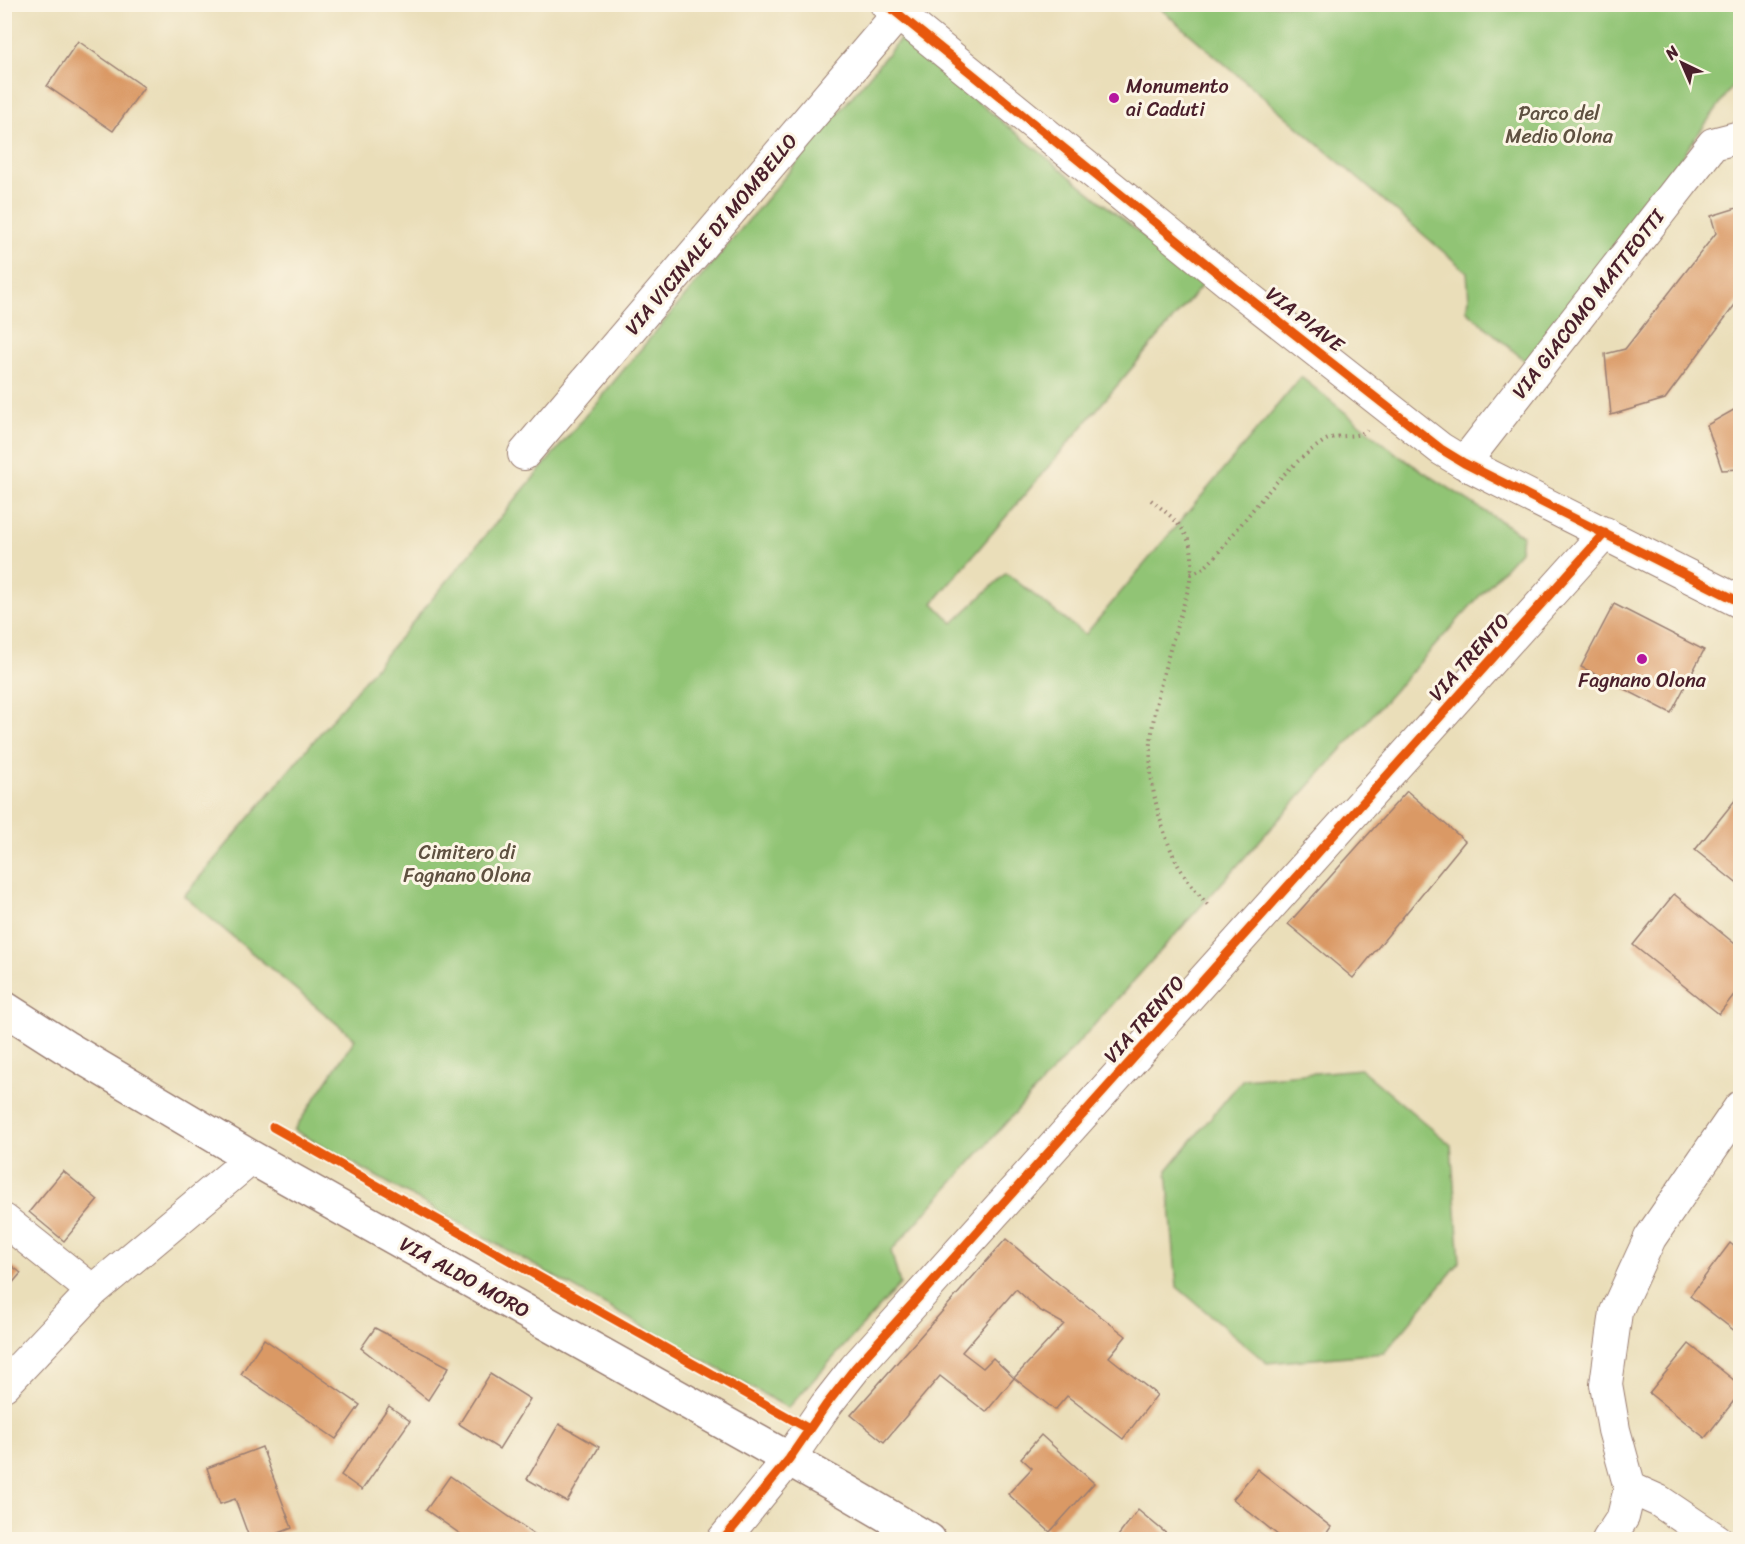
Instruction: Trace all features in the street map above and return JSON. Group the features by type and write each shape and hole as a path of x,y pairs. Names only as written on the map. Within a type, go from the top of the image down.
{"main road":[{"name":"VIA ALDO MORO","path":"4,1008 65,1047 252,1158 928,1539"}],"street":[{"name":"VIA VICINALE DI MOMBELLO","path":"524,454 892,9"},
{"name":"VIA PIAVE","path":"892,9 1236,288 1428,439 1464,463 1738,602"},
{"name":"VIA GIACOMO MATTEOTTI","path":"1464,463 1727,141"},
{"name":"VIA TRENTO","path":"723,1539 789,1459 855,1368 1605,533"},
{"path":"1608,1539 1623,1517 1630,1488 1614,1430 1605,1384 1616,1312 1650,1238 1740,1107"},
{"path":"4,1385 93,1291 252,1158"},
{"path":"4,1220 93,1291"},
{"path":"1630,1488 1659,1501 1717,1539"}],"path":[{"path":"1190,574 1204,568 1212,560 1295,463 1331,437 1361,434 1371,426"},
{"path":"1151,500 1179,523 1190,547 1190,574 1160,690 1152,740 1151,773 1159,812 1178,864 1208,905"}],"green space":[{"name":"Parco del Medio Olona","path":"1156,5 1740,5 1740,76 1531,366 1466,310 1469,300 1467,272"},
{"name":"Cimitero di Fagnano Olona","path":"900,39 1203,284 933,603 953,623 1006,573 1085,635 1301,377 1402,458 1522,535 1520,551 891,1251 900,1284 788,1408 294,1130 355,1039 184,896"},
{"path":"1361,1069 1451,1145 1460,1262 1384,1353 1267,1363 1177,1287 1167,1170 1243,1079"}],"building":[{"path":"78,41 144,87 113,131 47,86"},
{"path":"1740,207 1740,298 1665,399 1611,415 1605,354 1625,349 1716,233 1711,216"},
{"path":"1739,407 1740,469 1722,470 1707,425"},
{"name":"Fagnano Olona","path":"1614,604 1704,650 1671,713 1581,667"},
{"path":"1407,791 1465,841 1353,978 1288,924"},
{"path":"1736,799 1740,802 1740,886 1695,850"},
{"path":"1674,894 1740,948 1740,987 1719,1014 1633,945"},
{"path":"63,1171 98,1200 64,1241 29,1212"},
{"path":"1006,1239 1126,1336 1109,1357 1157,1395 1123,1439 1067,1396 1055,1410 1014,1378 986,1412 940,1376 884,1442 851,1415","holes":["1016,1289 1039,1310 1064,1324 1014,1378 993,1358 983,1368 962,1352"]},
{"path":"1730,1243 1740,1251 1740,1335 1690,1296"},
{"path":"4,1260 21,1273 4,1293"},
{"path":"375,1328 449,1367 428,1400 361,1348"},
{"path":"264,1339 360,1405 336,1439 241,1374"},
{"path":"1689,1344 1740,1385 1740,1393 1705,1438 1649,1393"},
{"path":"490,1374 530,1399 499,1449 459,1424"},
{"path":"389,1406 410,1421 362,1490 341,1475"},
{"path":"559,1424 599,1447 567,1502 527,1479"},
{"path":"1041,1435 1094,1483 1050,1532 1008,1494 1032,1468 1021,1458"},
{"path":"262,1447 292,1528 261,1540 250,1540 235,1499 220,1504 207,1468"},
{"path":"1257,1469 1331,1527 1322,1540 1284,1540 1233,1499"},
{"path":"450,1476 543,1540 469,1540 426,1510"},
{"path":"1138,1510 1174,1540 1115,1540"}],"cycle path":[{"path":"886,4 1236,288 1441,449 1464,463 1740,602"},
{"path":"723,1540 789,1459 855,1368 1605,533"},
{"path":"273,1127 809,1429"}],"place":[{"name":"Monumento ai Caduti","path":"1114,98"},
{"name":"Fagnano Olona","path":"1642,659"}]}
